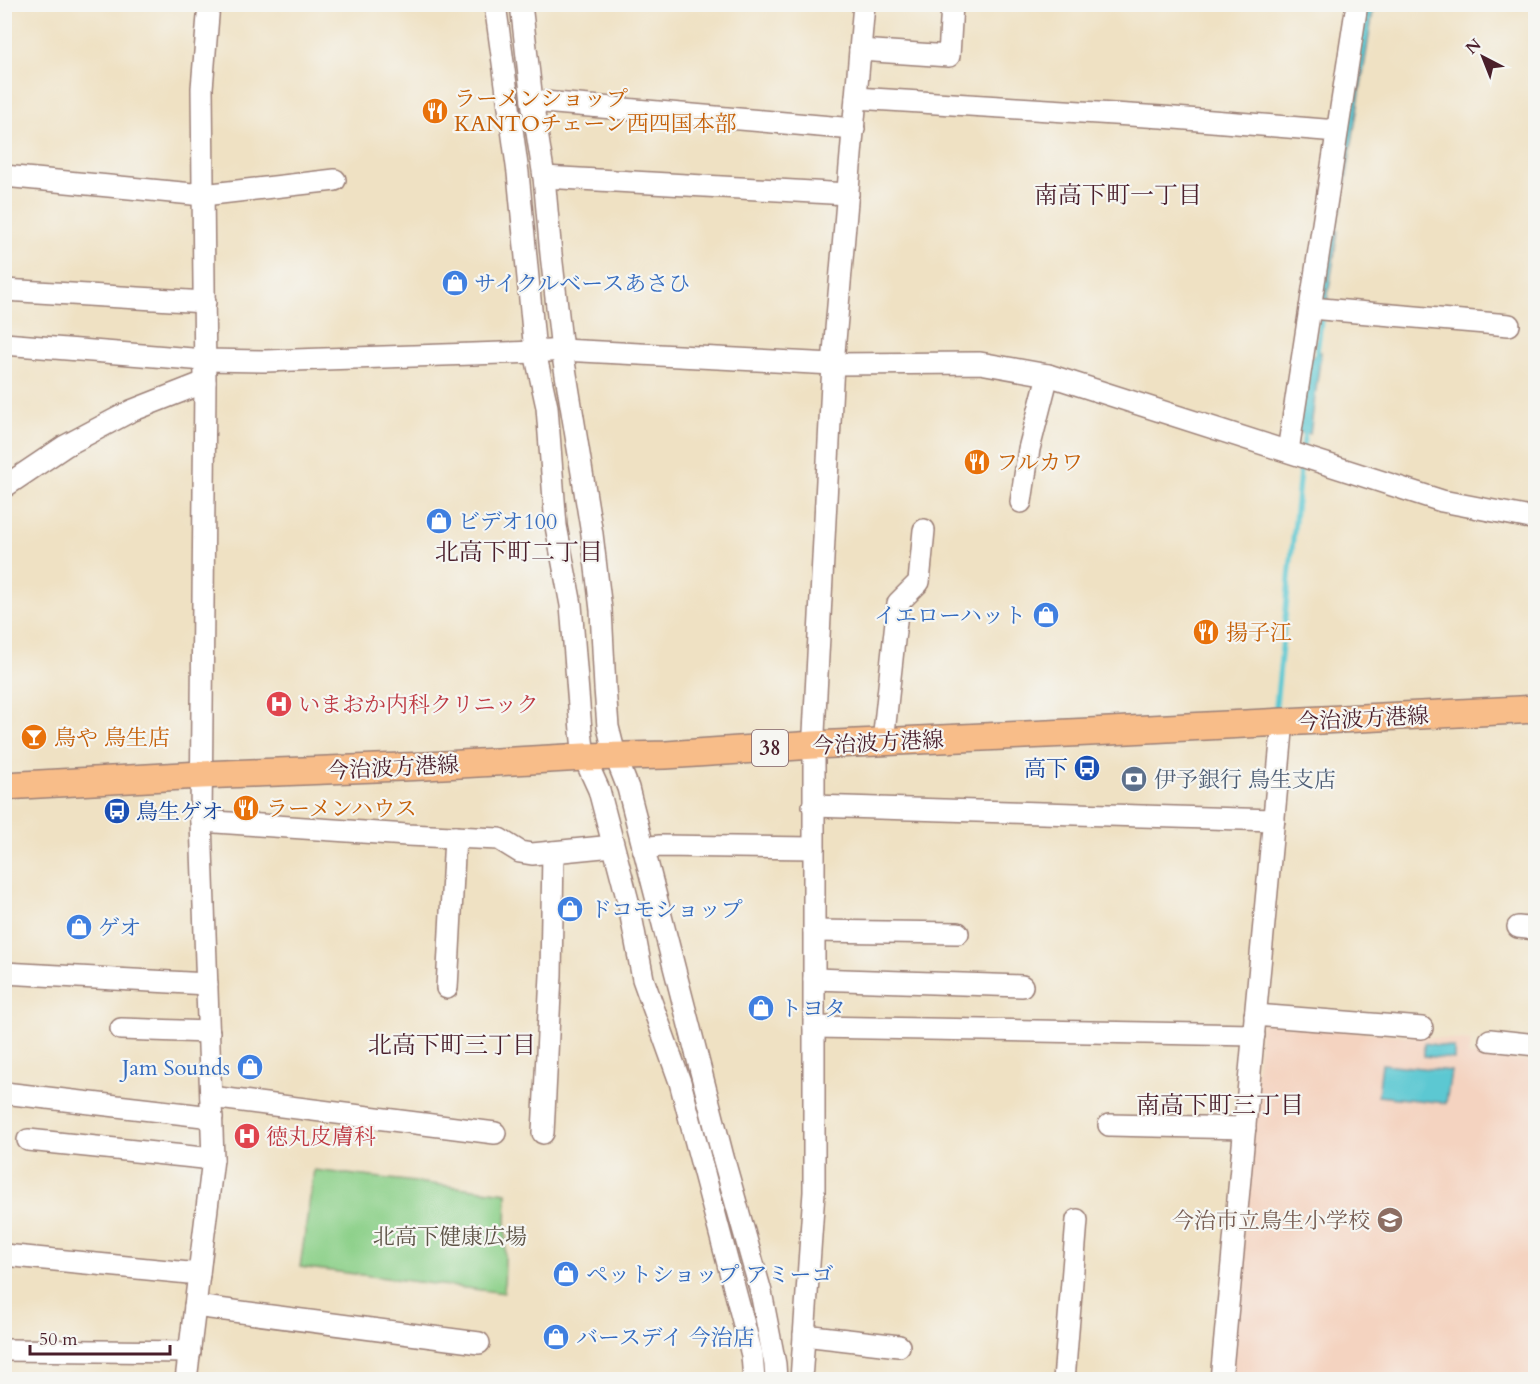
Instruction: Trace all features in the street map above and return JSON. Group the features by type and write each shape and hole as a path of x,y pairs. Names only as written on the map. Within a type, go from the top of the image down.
{"main road":[{"name":"今治波方港線","path":"4,786 615,755 666,755 814,745 1536,709"}],"street":[{"path":"186,1380 213,1160 201,821 205,382 202,88 209,4"},
{"path":"495,4 518,174 536,352 547,407 556,526 571,605 584,757 599,790 628,905 643,979 680,1082 752,1355 754,1380"},
{"path":"521,4 532,101 544,177 550,254 562,350 592,534 601,610 608,727 615,755 628,788 723,1157 761,1292 776,1380"},
{"path":"801,1380 814,1192 814,745 833,364 864,4"},
{"path":"860,50 949,56 952,4"},
{"path":"1288,451 1357,4"},
{"path":"856,98 1162,117 1337,131"},
{"path":"532,101 854,129"},
{"path":"4,176 203,195 335,180"},
{"path":"544,177 848,194"},
{"path":"4,290 205,302"},
{"path":"1310,308 1509,325"},
{"path":"4,344 205,360 265,361 562,350 833,364 980,363 1048,375 1442,501 1536,519"},
{"path":"1021,502 1029,449 1048,375"},
{"path":"4,486 65,446 131,411 205,382"},
{"path":"883,742 898,603 919,582 924,530"},
{"path":"1221,1380 1283,721"},
{"path":"813,807 1274,820"},
{"path":"201,821 499,838 520,852 532,854 613,846"},
{"path":"447,988 455,837"},
{"path":"644,848 660,846 814,848"},
{"path":"543,1133 551,975 553,852"},
{"path":"814,931 958,933"},
{"path":"4,973 207,984"},
{"path":"814,979 1023,986"},
{"path":"814,1027 1254,1025 1422,1028"},
{"path":"121,1029 209,1032"},
{"path":"1490,1040 1536,1045"},
{"path":"4,1093 212,1107 495,1133"},
{"path":"1109,1125 1245,1128"},
{"path":"28,1140 213,1160"},
{"path":"1064,1380 1077,1220"},
{"path":"4,1255 199,1274"},
{"path":"195,1306 479,1343"},
{"path":"804,1335 899,1346"},
{"path":"4,1350 190,1352"}],"shaded area":[{"name":"今治市立鳥生小学校","path":"1261,1023 1471,1041 1468,1055 1535,1062 1535,1379 1230,1379"}],"green space":[{"name":"北高下健康広場","path":"314,1170 507,1193 504,1293 300,1267"}],"water":[{"path":"1361,5 1374,5 1341,211 1328,209"},
{"path":"1338,231 1327,302 1316,291 1324,236"},
{"path":"1321,352 1310,434 1297,432 1307,359"},
{"path":"1424,1043 1454,1048 1454,1059 1424,1056"},
{"path":"1382,1064 1451,1071 1446,1103 1378,1096"}],"waterway":[{"path":"1333,239 1338,203"},
{"path":"1316,360 1322,313"},
{"path":"1302,452 1306,426"},
{"path":"1275,715 1301,462"}],"place":[{"name":"ラーメンショップ KANTOチェーン西四国本部","path":"435,111"},
{"name":"サイクルベースあさひ","path":"455,283"},
{"name":"フルカワ","path":"977,462"},
{"name":"ビデオ100","path":"439,521"},
{"name":"イエローハット","path":"1046,615"},
{"name":"揚子江","path":"1206,632"},
{"name":"いまおか内科クリニック","path":"279,704"},
{"name":"鳥や 鳥生店","path":"34,737"},
{"name":"高下","path":"1087,768"},
{"name":"伊予銀行 鳥生支店","path":"1134,779"},
{"name":"ラーメンハウス","path":"246,808"},
{"name":"鳥生ゲオ","path":"117,811"},
{"name":"ドコモショップ","path":"570,909"},
{"name":"ゲオ","path":"79,927"},
{"name":"トヨタ","path":"761,1008"},
{"name":"Jam Sounds","path":"250,1067"},
{"name":"徳丸皮膚科","path":"247,1136"},
{"name":"今治市立鳥生小学校","path":"1390,1220"},
{"name":"ペットショップ アミーゴ","path":"566,1274"},
{"name":"バースデイ 今治店","path":"556,1337"}],"district":[{"name":"南高下町一丁目","path":"1118,195"},
{"name":"北高下町二丁目","path":"519,552"},
{"name":"北高下町三丁目","path":"452,1045"},
{"name":"南高下町三丁目","path":"1220,1105"}]}
